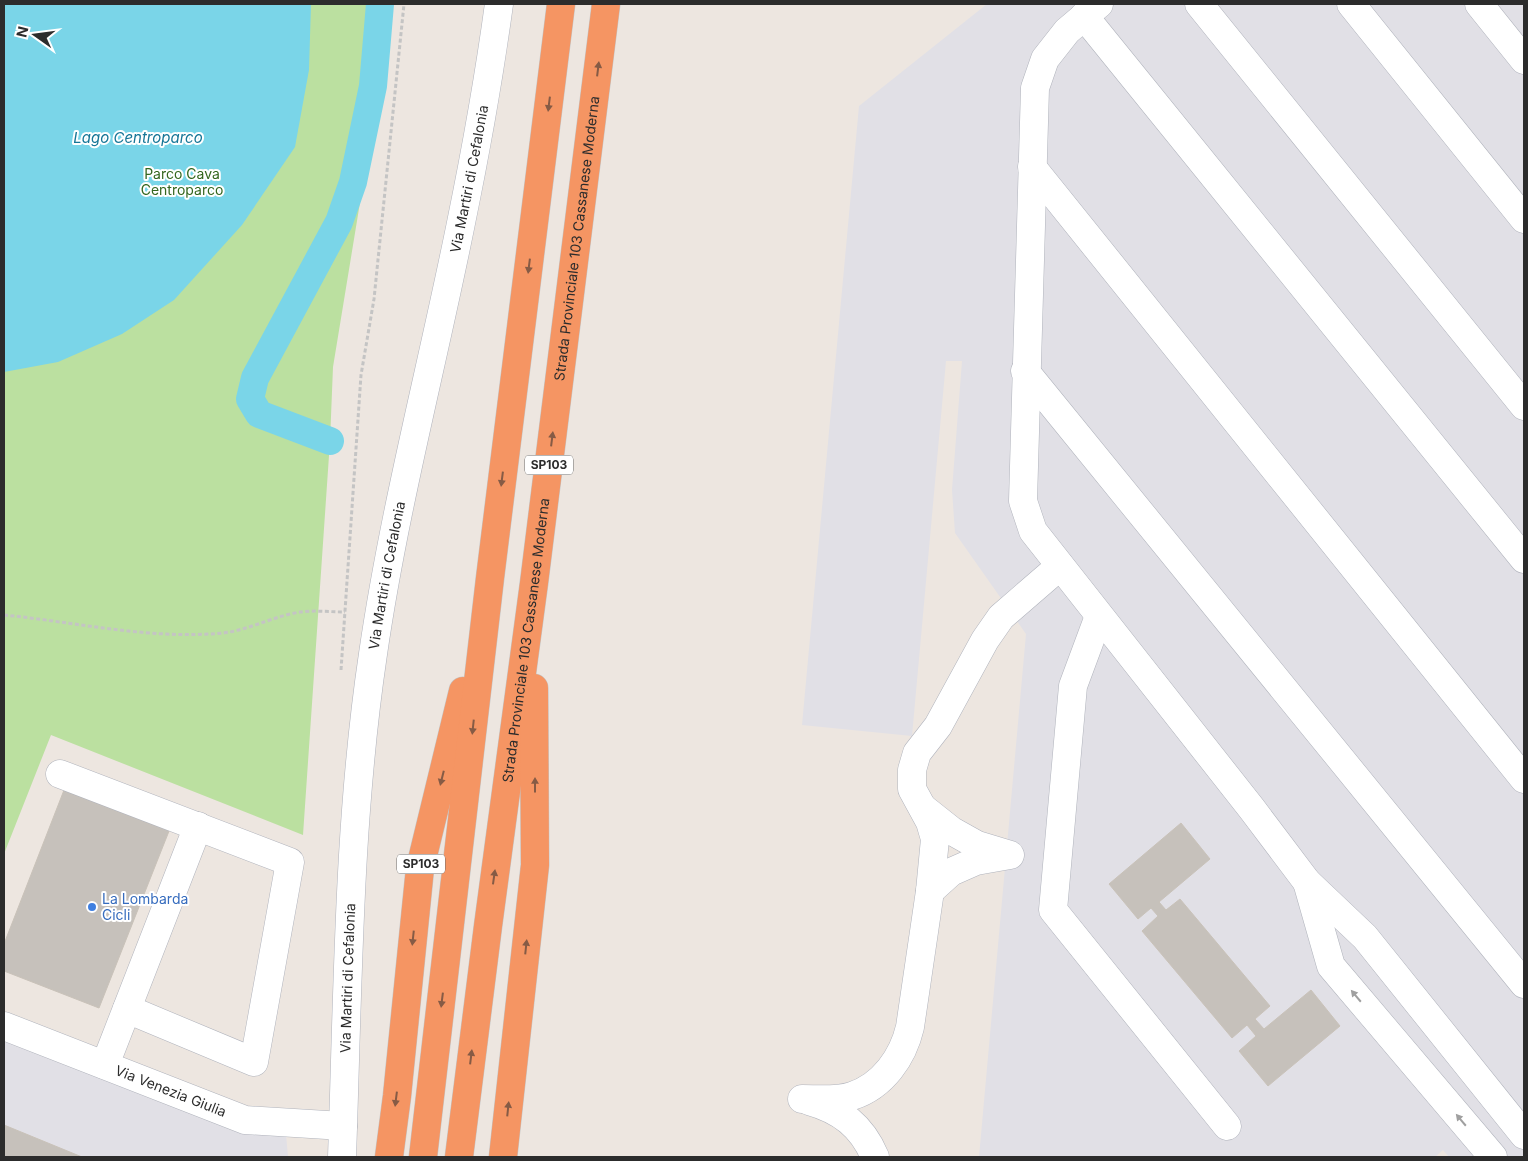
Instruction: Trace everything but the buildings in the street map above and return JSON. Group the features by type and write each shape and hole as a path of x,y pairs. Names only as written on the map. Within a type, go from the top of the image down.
{"highway":[{"name":"SP103","path":"423,1157 490,578 561,4"},
{"name":"Strada Provinciale 103 Cassanese Moderna","path":"459,1157 534,583 606,4"},
{"name":"SP103","path":"389,1157 420,868 490,578"},
{"name":"SP103","path":"503,1157 535,864 534,583"}],"street":[{"name":"Via Martiri di Cefalonia","path":"342,1157 351,886 359,768 366,702 383,588 397,514 461,224 488,85 499,4"},
{"path":"1200,4 1524,406"},
{"path":"1351,4 1524,219"},
{"path":"1479,4 1524,60"},
{"path":"1524,559 1092,10 1066,31 1044,60 1035,88 1022,501 1033,531 1252,809 1307,882 1365,937 1524,1134"},
{"path":"1032,167 1524,779"},
{"path":"1025,372 1524,984"},
{"path":"875,1157 860,1131 843,1116 822,1105 795,1098 851,1096 878,1081 899,1057 908,1037 910,1027 930,891 935,839 930,822 912,789 912,770 917,753 938,726 985,640 1000,617 1060,566"},
{"path":"1100,616 1073,686 1053,910 1227,1126"},
{"path":"60,774 290,862 254,1062 127,1009"},
{"path":"922,807 952,831 977,845 1010,855 976,861 951,872 930,891"},
{"path":"105,1065 198,826"},
{"path":"1307,882 1331,966 1493,1157"},
{"name":"Via Venezia Giulia","path":"4,1026 245,1120 343,1126"}],"path":[{"path":"4,615 168,633 224,632 300,612 345,612 361,375 374,299 404,4"}],"shaded area":[{"path":"987,4 1524,4 1524,1157 1449,1157 1443,1150 1435,1157 979,1157 1026,634 955,533 952,490 962,361 946,361 912,736 802,725 859,106"},
{"path":"4,1026 285,1123 288,1157 4,1157"}],"green space":[{"name":"Parco Cava Centroparco","path":"4,4 386,4 378,93 333,367 330,441 303,835 51,735 4,854"}],"water":[{"name":"Lago Centroparco","path":"4,4 311,4 309,70 295,147 242,225 174,300 122,334 58,362 4,372"}],"waterway":[{"path":"330,441 259,414 250,399 255,378 339,222 353,182 373,86 380,4"}],"place":[{"name":"La Lombarda Cicli","path":"92,907"}]}
